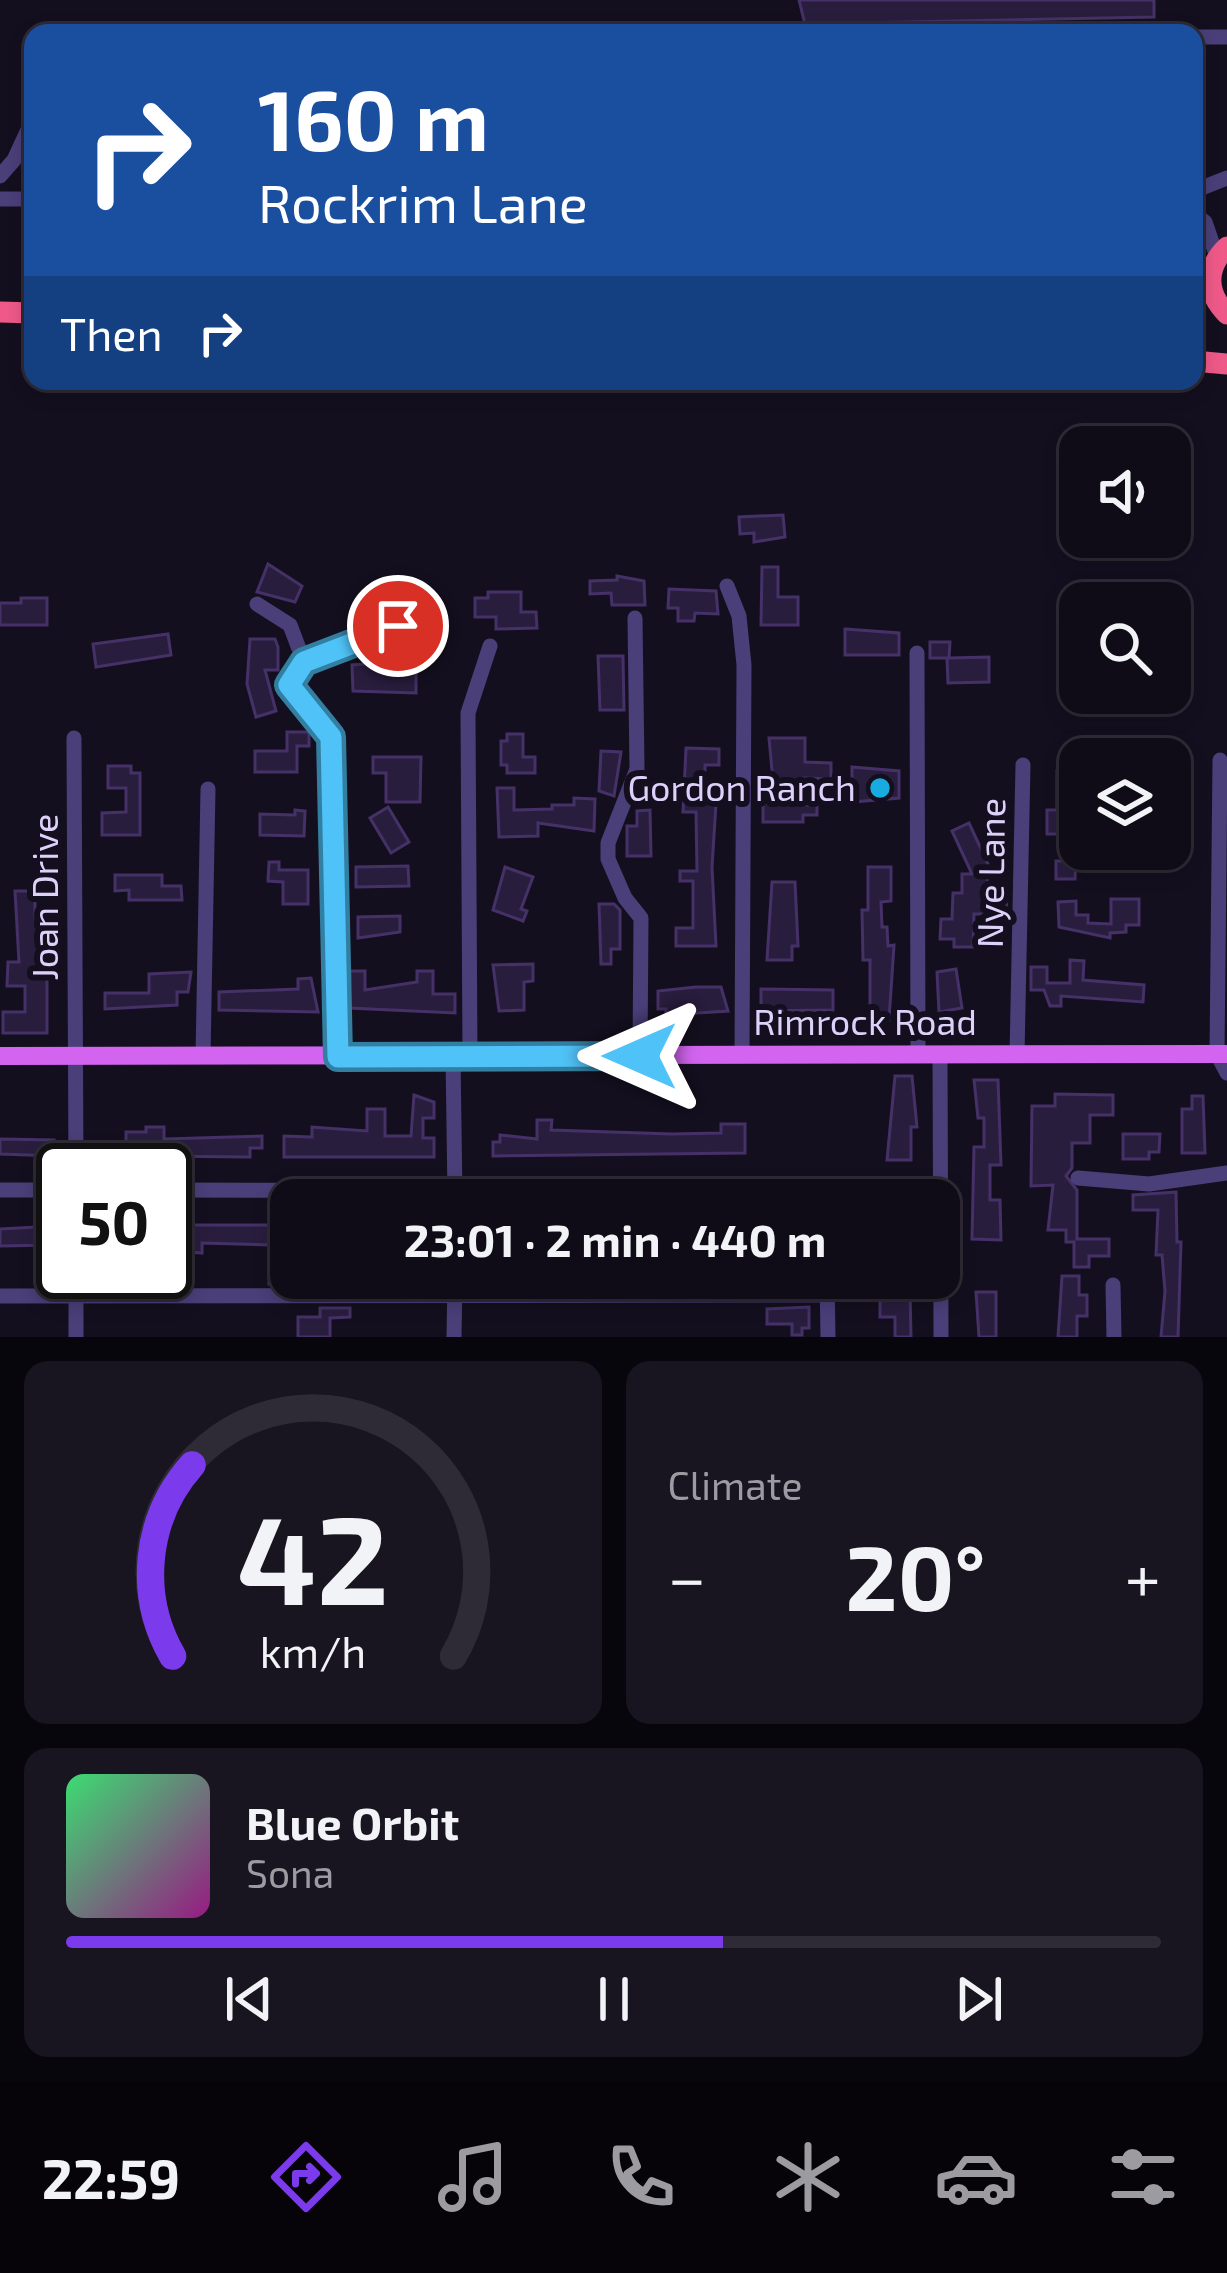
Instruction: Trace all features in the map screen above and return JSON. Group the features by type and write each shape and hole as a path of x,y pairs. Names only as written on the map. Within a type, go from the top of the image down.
{"highway":[{"path":"1220,255 1210,277 1224,312"}],"main road":[{"name":"Rimrock Road","path":"0,1057 1222,1054"}],"street":[{"path":"0,176 24,138"},
{"path":"1203,221 1220,255"},
{"path":"728,586 739,616 744,665 742,1055"},
{"path":"257,604 290,625 304,662"},
{"path":"634,618 637,769 608,843 608,859 641,918 640,1056"},
{"path":"338,1057 331,737 292,695 289,685 304,662 398,626"},
{"path":"456,1179 468,712 490,646"},
{"path":"917,653 918,1055"},
{"name":"Joan Drive","path":"74,738 76,1143"},
{"path":"1220,760 1222,1054 1227,1072"},
{"name":"Nye Lane","path":"1017,1055 1022,765"},
{"path":"203,1056 208,789"},
{"path":"940,1055 941,1337"},
{"path":"1078,1178 1149,1184 1227,1173"},
{"path":"0,1190 36,1190"},
{"path":"192,1190 270,1192"},
{"path":"1113,1285 1114,1337"},
{"path":"192,1293 270,1291"},
{"path":"0,1296 36,1296"},
{"path":"76,1299 76,1337"},
{"path":"454,1337 455,1299"},
{"path":"828,1299 828,1337"}],"building":[{"path":"799,0 1154,0 1154,17 805,24"},
{"path":"783,515 785,537 754,542 754,533 740,534 739,517"},
{"path":"268,564 302,586 295,602 257,592"},
{"path":"762,567 778,567 778,597 798,597 798,625 761,625"},
{"path":"617,576 644,581 645,605 612,605 611,593 590,594 590,581 617,580"},
{"path":"669,589 716,591 718,614 695,613 694,621 678,621 678,608 668,608"},
{"path":"488,592 521,592 521,612 536,612 537,628 496,629 496,617 475,617 475,598 488,598"},
{"path":"21,598 47,598 47,625 0,625 0,603 21,603"},
{"path":"845,629 899,633 899,655 845,655"},
{"path":"168,634 171,655 96,667 93,644"},
{"path":"250,639 275,639 278,647 278,670 265,670 276,711 256,717 247,684"},
{"path":"930,642 950,642 949,658 989,657 989,682 948,683 947,658 930,658"},
{"path":"598,656 623,656 624,710 600,710"},
{"path":"416,661 416,693 353,691 352,665"},
{"path":"287,732 309,732 309,746 297,746 297,772 255,772 255,751 287,751"},
{"path":"507,734 523,734 523,757 535,757 535,773 507,773 507,765 501,765 501,741 507,741"},
{"path":"769,738 805,738 805,762 831,763 831,779 804,778 804,805 817,805 817,815 803,815 803,822 763,822 763,803 775,803"},
{"path":"686,748 719,749 719,765 705,765 705,788 717,788 712,867 716,946 676,946 676,928 693,928 693,881 680,881 680,871 697,871 696,812 683,812"},
{"path":"601,751 621,752 614,796 599,791"},
{"path":"373,757 421,757 420,802 386,802 386,773 373,773"},
{"path":"108,766 131,766 131,773 140,773 140,835 102,835 102,813 126,812 126,788 108,788"},
{"name":"Gordon Ranch","path":"852,767 899,771 899,798 852,802"},
{"path":"1059,771 1059,834 1047,834 1047,810 1057,810"},
{"path":"497,788 514,788 514,810 552,809 552,805 574,805 574,798 595,799 594,831 538,823 538,836 499,837"},
{"path":"388,807 409,842 391,853 370,818"},
{"path":"295,810 305,811 304,836 260,835 260,814 295,815"},
{"path":"650,810 651,856 627,856 627,826 637,826 637,811"},
{"path":"969,823 988,864 987,897 1006,897 1007,914 974,914 973,947 954,947 954,939 940,939 941,919 952,919 953,893 962,893 962,874 972,874 952,831"},
{"path":"1056,861 1059,870 1075,870 1075,879 1056,879"},
{"path":"269,862 279,862 279,870 308,870 308,904 283,904 283,882 268,881"},
{"path":"408,866 409,886 356,887 356,867"},
{"path":"505,867 533,877 521,909 527,911 523,921 493,910"},
{"path":"868,867 891,867 891,901 881,902 882,927 887,927 888,946 894,945 889,1020 870,1020 870,960 863,960 862,910 868,910"},
{"path":"115,875 162,875 162,886 181,886 182,900 129,900 129,890 115,891"},
{"path":"772,882 795,882 798,946 792,946 792,960 767,960"},
{"path":"15,891 35,891 35,916 45,916 40,963 47,963 47,1033 3,1033 3,1012 25,1012 25,986 7,986 8,962 19,962"},
{"path":"1111,899 1139,899 1139,925 1126,925 1126,932 1110,933 1110,938 1059,927 1058,902 1076,901 1076,915 1088,915 1088,923 1111,924"},
{"path":"599,904 614,904 620,910 620,949 611,949 611,964 601,964"},
{"path":"400,916 400,932 358,938 358,917"},
{"path":"1070,960 1084,961 1083,980 1144,985 1143,1002 1061,996 1061,1006 1050,1006 1044,990 1031,990 1031,967 1047,967 1047,983 1070,983"},
{"path":"533,964 533,981 524,982 524,1010 499,1011 493,965"},
{"path":"956,969 962,1008 939,1012 937,972"},
{"path":"350,971 365,971 365,990 417,982 417,971 433,971 433,994 455,994 455,1013 349,1008"},
{"path":"191,972 188,992 177,992 177,1005 105,1009 105,993 149,993 149,974"},
{"path":"311,978 318,1012 219,1010 219,992 298,989 298,979"},
{"path":"721,987 728,1011 666,1015 666,1009 658,1009 658,991"},
{"path":"761,989 833,990 833,1010 761,1011"},
{"path":"895,1076 912,1076 917,1127 911,1127 911,1160 887,1160"},
{"path":"974,1080 998,1080 1001,1165 990,1165 990,1200 1000,1200 1001,1240 972,1239 974,1147 984,1147 984,1118 978,1118"},
{"path":"1055,1094 1113,1095 1113,1115 1090,1115 1090,1143 1072,1143 1072,1168 1066,1176 1077,1190 1077,1239 1109,1239 1109,1256 1089,1256 1089,1267 1074,1267 1074,1242 1066,1242 1066,1230 1048,1230 1053,1185 1031,1186 1032,1106 1055,1106"},
{"path":"414,1095 434,1102 434,1118 423,1118 423,1138 434,1138 434,1157 284,1157 284,1136 312,1137 312,1127 367,1131 367,1109 385,1109 385,1136 411,1136"},
{"path":"1192,1096 1203,1096 1205,1153 1182,1153 1182,1109 1192,1109"},
{"path":"537,1120 552,1120 551,1130 672,1134 721,1133 721,1124 745,1124 745,1153 493,1156 493,1142 500,1142 500,1135 537,1139"},
{"path":"146,1127 164,1127 164,1139 262,1136 262,1148 250,1148 250,1157 192,1156 192,1143 126,1143 126,1132 146,1132"},
{"path":"1123,1134 1160,1134 1159,1152 1149,1152 1149,1159 1123,1159"},
{"path":"0,1139 54,1140 36,1143 36,1155 0,1154"},
{"path":"1176,1192 1177,1242 1181,1242 1178,1337 1161,1337 1165,1291 1162,1255 1156,1255 1158,1210 1133,1210 1133,1195"},
{"path":"192,1225 270,1225 270,1245 202,1243 202,1253 192,1252"},
{"path":"36,1227 36,1245 0,1246 0,1229"},
{"path":"1062,1276 1079,1276 1079,1295 1087,1295 1087,1316 1077,1316 1077,1337 1058,1337"},
{"path":"976,1292 996,1292 996,1337 979,1337"},
{"path":"880,1299 910,1299 911,1337 895,1337 895,1317 880,1317"},
{"path":"809,1307 809,1328 802,1328 802,1335 792,1335 792,1324 767,1324 767,1309"},
{"path":"320,1308 350,1308 350,1317 330,1318 330,1337 298,1337 298,1317 320,1317"}],"place":[{"name":"Gordon Ranch","path":"880,788"}],"route":[{"path":"398,626 304,662 289,685 292,695 331,737 338,1057 640,1056"}]}
